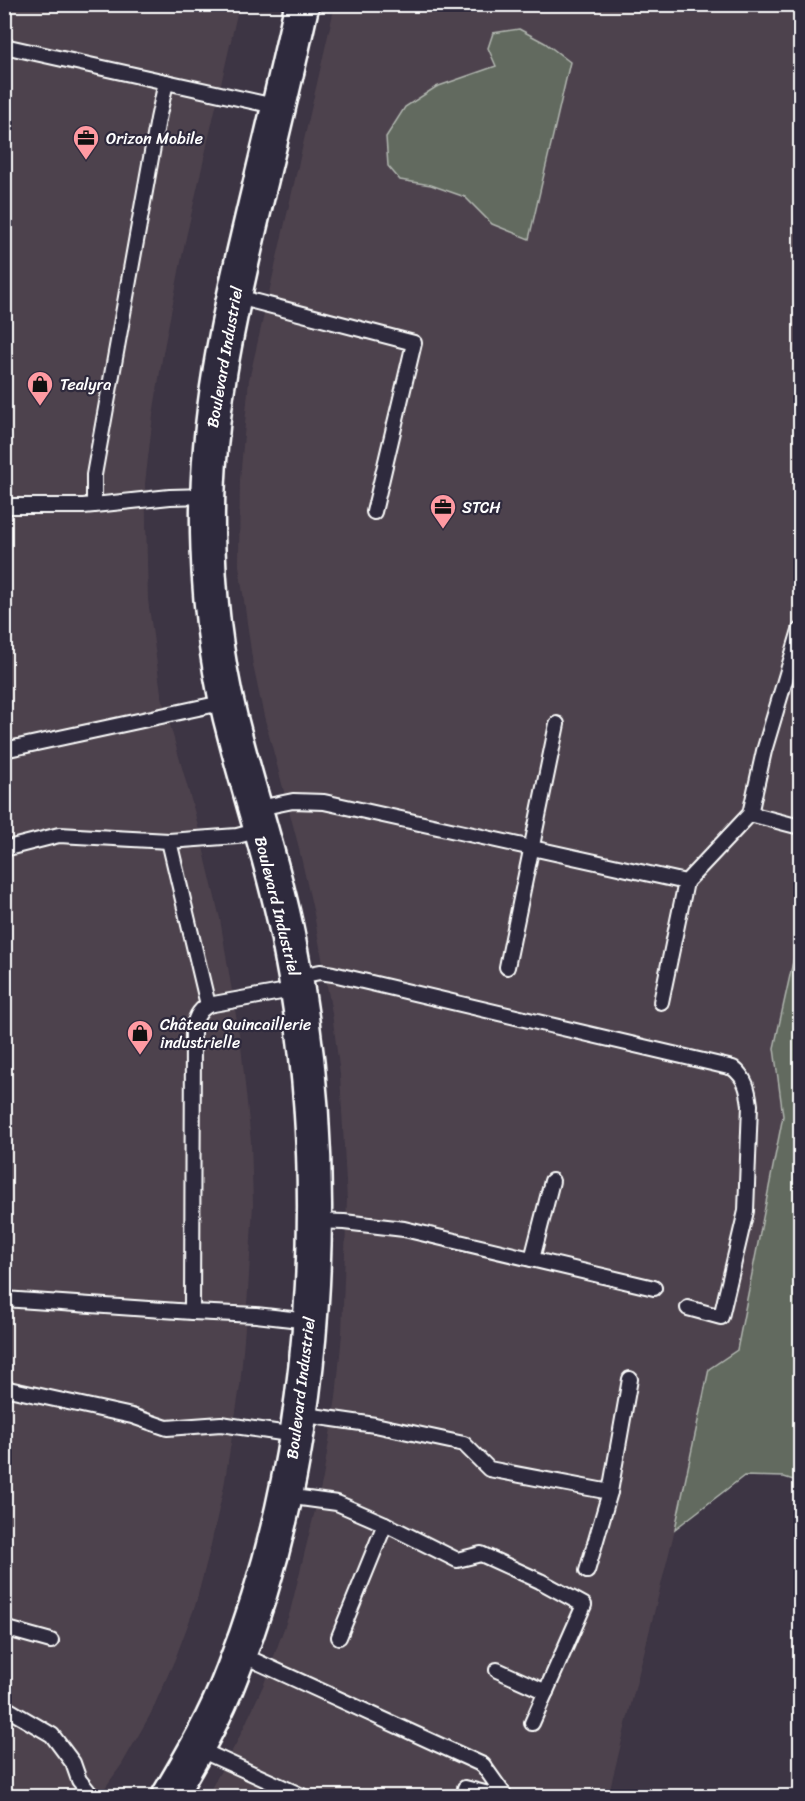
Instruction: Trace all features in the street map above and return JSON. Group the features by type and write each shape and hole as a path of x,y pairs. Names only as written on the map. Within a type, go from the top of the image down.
{"street":[{"name":"Boulevard Industriel","path":"169,1797 226,1687 259,1598 284,1496 297,1425 309,1321 314,1221 312,1117 307,1056 296,983 280,904 226,702 210,588 208,533 208,496 216,393 234,296 302,4"}],"lane":[{"path":"4,46 279,107"},
{"path":"94,505 94,475 166,82"},
{"path":"234,296 414,343 374,512"},
{"path":"4,506 83,506 170,497 208,496"},
{"path":"661,1002 686,882 750,814 764,751 801,630"},
{"path":"4,750 226,702"},
{"path":"507,967 557,724"},
{"path":"4,849 59,835 169,841 237,836 257,819 292,801 324,802 686,882"},
{"path":"750,814 801,827"},
{"path":"169,841 208,1005"},
{"path":"192,1312 193,1030 195,1018 201,1009 208,1005 296,983 320,972 733,1068 741,1074 748,1088 750,1105 746,1211 721,1317 688,1308"},
{"path":"532,1260 552,1181"},
{"path":"314,1221 404,1229 654,1288"},
{"path":"4,1299 256,1315 309,1321"},
{"path":"587,1571 610,1492 630,1379"},
{"path":"4,1388 132,1416 167,1428 221,1424 375,1425 464,1444 489,1469 610,1492"},
{"path":"284,1496 337,1503 457,1560 481,1554 540,1581 584,1605 532,1723"},
{"path":"339,1637 385,1524"},
{"path":"4,1628 51,1641"},
{"path":"240,1654 483,1765 505,1797"},
{"path":"497,1670 546,1692"},
{"path":"4,1707 52,1735 73,1763 79,1780 92,1797"},
{"path":"196,1748 302,1797"},
{"path":"465,1788 497,1797"}],"shaded area":[{"path":"5,5 239,5 184,246 163,353 145,483 148,600 161,693 195,814 220,919 241,1046 251,1142 253,1204 248,1291 240,1386 224,1486 195,1606 150,1715 122,1764 99,1796 5,1796"},
{"path":"335,5 800,5 800,930 774,1048 783,1116 737,1350 709,1369 675,1529 608,1796 207,1796 237,1742 264,1684 290,1612 323,1478 336,1398 342,1334 347,1200 340,1074 332,1013 314,914 253,665 239,565 240,480 249,380"}],"green space":[{"path":"519,29 545,43 570,62 529,239 492,224 465,197 431,185 400,180 388,166 386,137 405,107 436,87 496,66 488,48 493,33"},
{"path":"800,930 800,1482 784,1477 744,1476 675,1529 709,1369 737,1350 783,1116 774,1048"}],"place":[{"name":"Orizon Mobile","path":"86,161"},
{"name":"Tealyra","path":"40,407"},
{"name":"STCH","path":"443,530"},
{"name":"Château Quincaillerie industrielle","path":"140,1056"}]}
